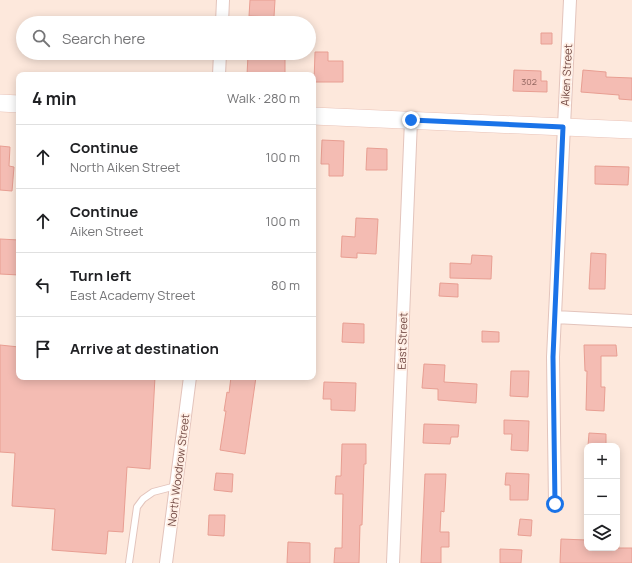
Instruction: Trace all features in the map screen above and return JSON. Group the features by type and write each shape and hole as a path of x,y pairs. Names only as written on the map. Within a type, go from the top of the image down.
{"street":[{"path":"222,16 223,0"},
{"name":"Aiken Street","path":"555,504 553,357 570,0"},
{"path":"219,72 220,60"},
{"path":"0,103 16,104"},
{"path":"316,116 632,130"},
{"name":"East Street","path":"392,563 411,120"},
{"path":"555,318 632,321"},
{"name":"North Woodrow Street","path":"166,563 190,380"}],"lane":[{"path":"129,563 137,507 143,499 153,492 176,486"}],"building":[{"path":"250,0 275,0 274,16 249,16"},
{"path":"541,33 552,33 552,44 541,44"},
{"path":"316,52 328,52 328,61 343,61 343,82 316,82 316,72 314,72"},
{"path":"248,60 285,60 285,72 247,72"},
{"path":"514,70 541,71 541,81 547,81 547,92 513,91"},
{"path":"583,70 606,72 606,77 632,78 632,100 619,99 619,95 581,92"},
{"path":"322,140 344,141 343,176 329,176 329,164 321,164"},
{"path":"0,146 10,147 9,166 14,167 12,191 0,190"},
{"path":"367,148 387,149 387,170 366,170"},
{"path":"595,166 629,167 628,185 595,184"},
{"path":"356,218 378,219 376,254 357,253 357,258 341,257 342,236 355,237"},
{"path":"0,239 16,240 16,275 0,274"},
{"path":"591,253 606,254 605,289 589,289"},
{"path":"472,255 492,256 491,279 450,278 450,263 471,264"},
{"path":"440,283 458,284 458,297 439,296"},
{"path":"343,323 364,324 364,343 342,342"},
{"path":"482,331 499,332 499,342 482,342"},
{"path":"0,345 16,347 16,380 155,380 150,469 127,467 123,532 108,531 106,554 52,550 55,509 12,506 15,453 0,452"},
{"path":"584,345 616,345 617,356 601,356 601,387 605,387 604,411 586,410 587,371 585,371"},
{"path":"424,364 445,365 444,382 477,384 476,403 438,400 438,389 422,388"},
{"path":"511,371 529,371 528,397 510,396"},
{"path":"231,380 256,380 245,454 220,450 226,411 224,411 227,392 229,393"},
{"path":"324,382 356,383 355,411 331,410 331,399 323,399"},
{"path":"504,420 529,421 528,451 511,450 512,434 504,434"},
{"path":"424,424 459,425 458,437 451,437 450,444 423,443"},
{"path":"589,433 606,434 606,443 588,443"},
{"path":"342,444 366,444 362,525 360,525 359,563 334,563 335,548 342,548 343,494 335,494 336,476 341,476"},
{"path":"216,473 233,474 232,492 214,490"},
{"path":"506,473 529,474 528,500 510,500 510,485 505,485"},
{"path":"425,474 446,474 444,512 441,511 440,532 449,532 449,547 441,547 441,563 421,563"},
{"path":"209,515 225,515 224,536 208,535"},
{"path":"520,519 532,520 531,536 518,535"},
{"path":"561,539 584,540 584,551 620,551 620,548 632,548 632,563 560,563"},
{"path":"288,542 310,543 310,563 287,563"},
{"path":"500,549 522,550 521,563 500,563"}],"route":[{"path":"411,120 563,127 553,357 555,504"}]}
